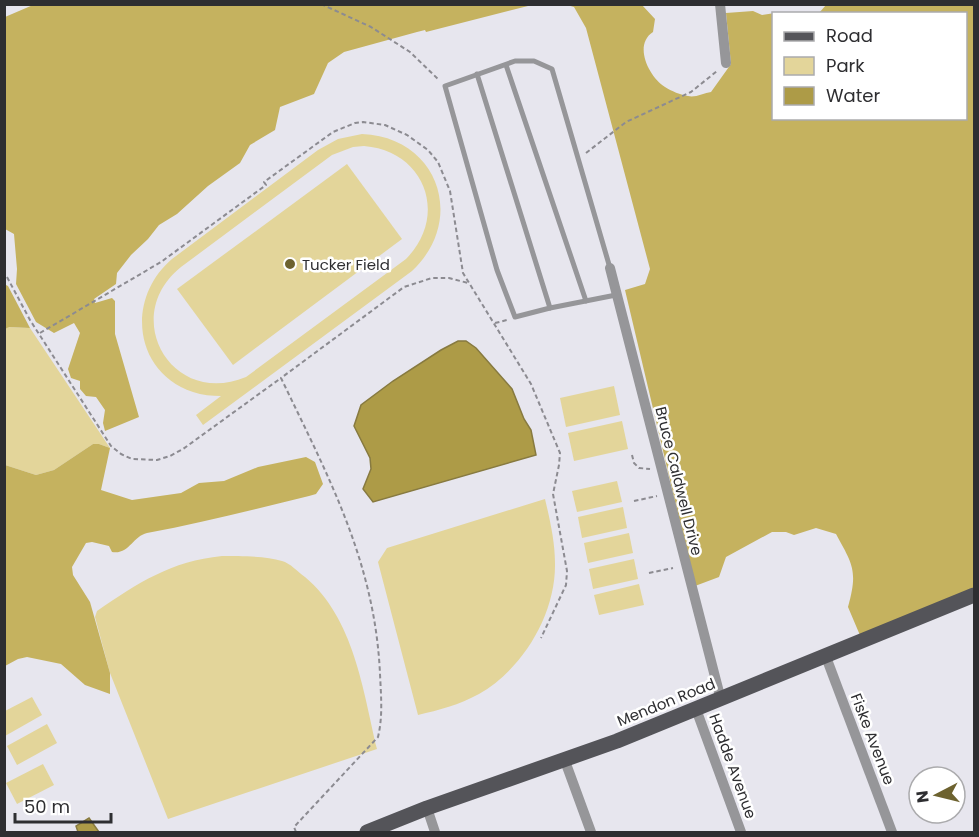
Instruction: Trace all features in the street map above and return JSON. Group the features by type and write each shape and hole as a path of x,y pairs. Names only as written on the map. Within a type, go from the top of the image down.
{"main road":[{"name":"Mendon Road","path":"367,832 721,700 975,595"}],"street":[{"path":"720,4 726,63"},
{"name":"Bruce Caldwell Drive","path":"610,268 721,700"},
{"name":"Fiske Avenue","path":"826,657 892,832"},
{"name":"Hadde Avenue","path":"696,709 741,832"},
{"path":"565,760 591,832"},
{"path":"427,808 435,832"}],"lane":[{"path":"610,268 552,69 534,61 515,61 445,86 498,270 515,317 616,295"},
{"path":"506,65 586,301"},
{"path":"477,74 550,308"}],"path":[{"path":"321,4 371,27 410,52 419,58 445,86"},
{"path":"578,159 626,122 691,92 726,63"},
{"path":"40,333 161,262 266,185 264,182 325,137 363,122 385,125 407,135 428,150 438,162 450,191 463,273 468,283 477,292 531,384 560,453 560,465 553,494 567,571 566,585 541,638"},
{"path":"7,277 30,320 111,446 132,459 157,460 183,449 405,287 423,280 440,278 458,279 468,283"},
{"path":"280,378 337,495 367,582 378,642 382,720 378,737 294,827 296,832"},
{"path":"632,455 634,463 639,468 650,469"},
{"path":"634,501 657,496"},
{"path":"649,573 673,568"}],"green space":[{"path":"362,134 388,139 410,149 426,165 436,184 440,206 438,228 429,250 412,271 203,425 196,415 221,396 193,392 173,382 158,368 148,351 143,333 143,313 147,293 157,275 172,259 318,150 338,139","holes":["364,146 385,150 402,160 415,172 424,188 428,205 426,223 419,242 406,259 246,377 219,383 196,380 177,369 162,352 155,332 155,310 163,287 181,267 332,155 353,147"]},
{"name":"Tucker Field","path":"347,164 402,239 233,365 177,289"},
{"path":"8,327 30,328 110,448 93,444 54,470 36,475 5,465 5,329"},
{"path":"614,386 620,415 566,427 560,398"},
{"path":"622,421 628,449 574,461 568,433"},
{"path":"617,481 622,502 577,512 572,491"},
{"path":"545,499 554,547 554,582 550,601 534,638 510,670 479,694 456,704 418,715 378,562 387,548"},
{"path":"623,507 627,528 582,538 578,517"},
{"path":"629,533 633,553 588,563 584,543"},
{"path":"222,556 260,557 285,562 322,594 346,634 354,656 377,749 168,819 110,673 95,617 97,611 156,575 187,563"},
{"path":"634,559 638,579 593,589 589,569"},
{"path":"639,584 644,605 599,615 594,595"},
{"path":"32,697 42,715 5,736 5,711"},
{"path":"47,724 57,743 17,765 7,746"},
{"path":"43,764 54,785 17,804 6,783"}],"shaded area":[{"path":"33,5 532,5 344,52 328,63 314,94 280,107 275,130 250,145 240,163 208,186 177,214 159,225 117,273 116,284 94,299 95,303 112,298 115,301 115,334 139,417 105,431 103,423 105,410 96,397 86,396 80,389 80,381 71,378 68,369 80,333 74,323 54,333 36,322 16,284 14,234 5,229 5,17"},
{"path":"567,5 642,5 655,19 653,32 644,45 649,69 665,87 682,95 694,96 711,92 731,64 726,13 753,11 762,15 772,14 772,120 967,120 967,12 820,12 826,5 974,5 974,595 862,640 848,607 853,585 850,561 836,534 816,528 794,535 786,532 772,532 726,557 719,577 695,586 625,290 645,284 650,269 586,28 574,7"},
{"path":"4,284 8,286 30,328 9,327 5,329"},
{"path":"93,444 110,448 101,490 132,500 181,493 199,483 224,481 258,467 306,457 315,462 323,484 316,494 309,496 147,533 123,551 112,552 109,546 86,543 72,567 73,575 90,602 110,673 110,694 85,685 61,664 27,657 5,666 5,465 36,475 54,470"}],"water":[{"path":"458,341 466,341 476,348 512,389 531,430 536,455 373,502 363,489 371,469 370,458 354,426 361,405 393,381"},
{"path":"89,818 99,832 78,832 76,826"}],"place":[{"name":"Tucker Field","path":"290,264"}]}
